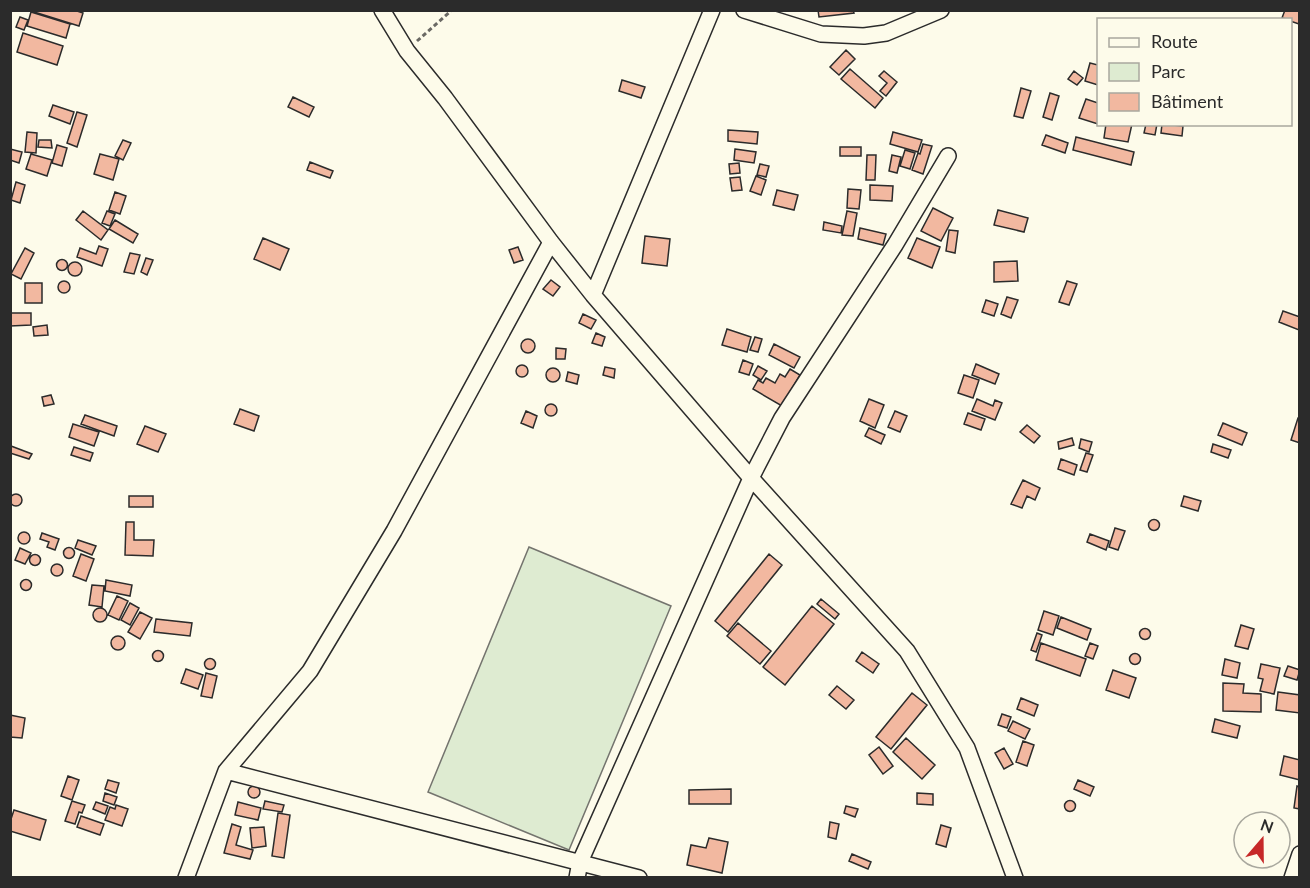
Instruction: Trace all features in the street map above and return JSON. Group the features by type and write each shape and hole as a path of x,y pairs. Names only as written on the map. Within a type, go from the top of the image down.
{"street":[{"path":"382,10 407,51 445,98 550,242 751,478 907,651 967,748 1015,878"},
{"path":"594,295 712,10"},
{"path":"744,10 821,34 864,36 886,33 940,10"},
{"path":"579,870 751,478 782,418 895,245 948,156"},
{"path":"186,878 226,771 310,670 394,531 550,242"},
{"path":"226,771 579,870 639,878"},
{"path":"1292,878 1299,854"}],"path":[{"path":"407,51 452,10"}],"green space":[{"path":"529,547 671,606 569,850 428,792"}],"building":[{"path":"74,10 83,13 79,26 31,11"},
{"path":"818,10 853,10 854,13 819,17"},
{"path":"1285,10 1300,10 1299,24 1292,22 1292,18 1282,18"},
{"path":"31,12 70,24 66,38 27,26"},
{"path":"20,17 28,20 24,30 16,27"},
{"path":"23,33 63,46 57,65 17,52"},
{"path":"846,50 855,59 839,75 830,67"},
{"path":"1090,63 1097,65 1097,85 1085,81"},
{"path":"850,69 883,98 875,108 841,79"},
{"path":"884,71 897,82 886,96 880,91 887,83 879,76"},
{"path":"1074,71 1083,78 1077,85 1068,79"},
{"path":"622,80 645,87 641,98 619,91"},
{"path":"1021,88 1031,91 1023,118 1014,116"},
{"path":"1050,93 1059,96 1052,120 1043,117"},
{"path":"293,97 314,107 309,117 288,107"},
{"path":"1086,99 1097,103 1097,124 1079,118"},
{"path":"53,105 74,112 70,124 49,116"},
{"path":"77,112 87,115 77,147 67,143"},
{"path":"1106,126 1132,126 1128,142 1104,138"},
{"path":"1146,126 1157,126 1155,135 1144,133"},
{"path":"1162,126 1183,126 1182,136 1161,133"},
{"path":"728,130 758,132 757,144 728,141"},
{"path":"27,132 37,133 36,153 25,152"},
{"path":"893,132 922,140 918,152 890,144"},
{"path":"1046,135 1068,143 1065,153 1042,145"},
{"path":"1076,137 1134,152 1131,165 1073,150"},
{"path":"39,140 51,140 52,148 38,147"},
{"path":"123,140 131,143 123,160 115,156"},
{"path":"923,144 932,146 923,174 912,170"},
{"path":"57,145 67,148 62,166 52,163"},
{"path":"840,147 861,147 861,156 840,156"},
{"path":"10,149 22,152 19,163 10,160"},
{"path":"735,149 756,152 754,163 734,160"},
{"path":"905,150 915,153 910,169 900,166"},
{"path":"31,154 52,160 47,176 26,169"},
{"path":"100,154 119,159 113,180 94,174"},
{"path":"867,155 876,155 875,180 866,180"},
{"path":"892,155 901,157 897,173 889,171"},
{"path":"310,162 333,171 330,178 307,170"},
{"path":"739,163 740,173 730,174 729,164"},
{"path":"760,164 769,166 766,177 757,175"},
{"path":"756,176 766,180 761,195 750,191"},
{"path":"740,177 742,190 732,191 730,178"},
{"path":"16,182 25,185 20,203 11,200"},
{"path":"870,185 893,186 892,201 870,200"},
{"path":"848,189 861,190 859,209 847,208"},
{"path":"777,190 798,195 794,210 773,205"},
{"path":"115,192 126,196 120,214 109,210"},
{"path":"933,208 953,218 941,241 921,231"},
{"path":"998,210 1028,218 1024,232 994,225"},
{"path":"83,211 108,230 101,240 76,220"},
{"path":"107,211 115,214 110,226 102,223"},
{"path":"847,211 857,213 853,236 842,235"},
{"path":"115,220 138,234 133,243 109,229"},
{"path":"824,222 842,226 841,233 823,230"},
{"path":"860,228 886,234 883,245 858,239"},
{"path":"949,230 958,231 955,253 946,251"},
{"path":"645,236 670,239 667,266 642,263"},
{"path":"263,238 289,249 280,270 254,259"},
{"path":"917,238 940,247 932,268 908,258"},
{"path":"99,246 108,249 102,266 77,257 80,248 96,254"},
{"path":"518,247 523,260 514,263 509,250"},
{"path":"25,248 34,253 21,279 11,274"},
{"path":"130,253 140,255 134,274 124,272"},
{"path":"146,258 153,260 147,275 141,272"},
{"path":"62,260 66,261 66,269 62,270 58,269 57,265 58,261"},
{"path":"1017,261 1018,281 994,282 994,262"},
{"path":"75,262 80,264 82,269 80,274 75,276 70,274 68,269 70,264"},
{"path":"551,280 560,287 553,296 543,289"},
{"path":"66,281 70,287 66,293 62,293 58,285"},
{"path":"1067,281 1077,284 1069,305 1059,302"},
{"path":"25,283 42,283 42,303 25,303"},
{"path":"1007,297 1018,300 1011,318 1001,314"},
{"path":"986,300 998,304 994,316 982,312"},
{"path":"1283,311 1300,317 1299,330 1279,322"},
{"path":"10,313 31,313 31,325 10,326"},
{"path":"583,314 596,320 591,329 579,323"},
{"path":"47,325 48,335 34,336 33,327"},
{"path":"727,329 751,337 747,352 722,345"},
{"path":"596,333 605,337 602,346 592,343"},
{"path":"755,337 762,339 758,352 750,350"},
{"path":"528,339 533,341 535,346 533,351 528,353 523,351 521,346 523,341"},
{"path":"774,344 800,357 794,368 769,355"},
{"path":"556,348 566,349 565,359 556,359"},
{"path":"743,360 753,364 749,375 739,372"},
{"path":"976,364 999,374 995,384 972,375"},
{"path":"524,365 528,371 524,377 520,377 516,369"},
{"path":"758,366 767,371 761,380 753,375"},
{"path":"605,367 615,369 614,378 603,375"},
{"path":"553,368 558,370 560,375 558,380 553,382 548,380 546,375 548,370"},
{"path":"790,369 800,375 782,406 753,389 758,380 763,383 766,378 775,383 780,374 785,377"},
{"path":"568,372 579,375 577,384 566,381"},
{"path":"964,375 979,380 973,398 958,393"},
{"path":"51,395 54,404 44,406 42,397"},
{"path":"869,399 884,405 875,428 860,421"},
{"path":"977,399 993,406 995,400 1002,403 995,420 972,411"},
{"path":"551,404 557,410 551,416 545,410"},
{"path":"240,409 259,416 254,431 234,424"},
{"path":"526,411 537,416 533,428 521,423"},
{"path":"895,411 907,416 900,432 888,427"},
{"path":"968,413 985,419 981,430 964,424"},
{"path":"85,415 117,426 114,436 81,424"},
{"path":"1298,418 1300,418 1300,443 1291,440"},
{"path":"1223,423 1247,433 1242,445 1218,435"},
{"path":"73,424 99,432 94,446 69,437"},
{"path":"1027,425 1040,436 1034,443 1020,432"},
{"path":"145,426 166,434 158,452 137,444"},
{"path":"869,428 885,435 881,444 865,436"},
{"path":"1072,438 1074,445 1059,449 1058,442"},
{"path":"1081,439 1092,442 1089,452 1079,448"},
{"path":"1213,444 1231,450 1228,458 1211,452"},
{"path":"11,446 32,454 29,459 10,453"},
{"path":"74,447 93,453 90,461 71,455"},
{"path":"1086,453 1093,455 1087,472 1080,470"},
{"path":"1061,459 1077,465 1074,475 1058,469"},
{"path":"1023,480 1040,488 1035,500 1027,496 1022,508 1011,504"},
{"path":"16,494 22,500 16,506 10,500"},
{"path":"129,496 153,496 153,507 129,507"},
{"path":"1184,496 1201,501 1198,511 1181,506"},
{"path":"1154,520 1158,521 1158,529 1154,530 1150,529 1149,525 1150,521"},
{"path":"126,522 134,522 134,540 154,540 153,556 125,555"},
{"path":"1115,528 1125,531 1118,550 1109,547"},
{"path":"26,532 29,533 29,543 22,544 19,543 18,536 19,533"},
{"path":"42,533 59,539 55,550 47,547 49,542 40,539"},
{"path":"1090,534 1109,541 1106,550 1087,542"},
{"path":"78,540 96,546 92,555 75,548"},
{"path":"20,548 31,553 25,564 15,560"},
{"path":"69,548 73,549 73,557 69,558 65,557 64,553 65,549"},
{"path":"35,554 41,560 35,566 29,560"},
{"path":"81,554 94,559 86,581 73,576"},
{"path":"769,554 782,565 728,632 715,621"},
{"path":"59,564 63,570 59,576 55,576 51,568"},
{"path":"26,580 30,581 30,589 26,590 22,589 21,585 22,581"},
{"path":"106,580 132,585 130,596 105,591"},
{"path":"92,585 104,586 102,607 89,605"},
{"path":"117,596 128,601 119,620 108,615"},
{"path":"821,599 839,614 835,619 817,604"},
{"path":"130,603 139,608 130,625 121,620"},
{"path":"812,606 834,624 785,685 763,667"},
{"path":"100,608 105,610 107,615 105,620 100,622 95,620 93,615 95,610"},
{"path":"1044,611 1059,616 1053,635 1038,630"},
{"path":"140,612 152,618 140,639 128,632"},
{"path":"1061,617 1091,629 1087,640 1057,628"},
{"path":"156,619 192,623 190,636 154,632"},
{"path":"738,623 771,651 760,664 727,636"},
{"path":"1241,625 1254,629 1248,649 1235,646"},
{"path":"1145,629 1149,630 1149,638 1145,639 1141,638 1140,634 1141,630"},
{"path":"1037,633 1042,635 1036,652 1031,650"},
{"path":"118,636 123,638 125,643 123,648 118,650 113,648 111,643 113,638"},
{"path":"1041,643 1086,659 1080,676 1036,660"},
{"path":"1090,643 1098,646 1093,659 1085,656"},
{"path":"158,650 164,656 158,662 152,656"},
{"path":"862,652 879,664 873,673 856,661"},
{"path":"1135,653 1141,659 1135,665 1129,659"},
{"path":"210,659 214,660 214,668 210,669 206,668 205,664 206,660"},
{"path":"1225,659 1240,663 1237,678 1222,675"},
{"path":"1261,664 1280,668 1274,694 1260,691 1263,679 1258,678"},
{"path":"1288,666 1300,670 1297,680 1284,676"},
{"path":"186,669 203,675 198,689 181,683"},
{"path":"1113,670 1136,678 1129,698 1106,690"},
{"path":"206,673 217,676 212,698 201,696"},
{"path":"1223,683 1244,684 1243,693 1261,694 1261,712 1223,711"},
{"path":"837,686 854,700 846,709 829,695"},
{"path":"1278,692 1300,695 1300,713 1276,710"},
{"path":"912,693 927,705 891,749 876,737"},
{"path":"1021,698 1038,705 1034,716 1017,709"},
{"path":"1002,714 1011,717 1007,728 998,725"},
{"path":"10,715 25,718 22,738 10,737"},
{"path":"1215,719 1240,726 1237,738 1212,732"},
{"path":"1013,721 1030,729 1025,739 1008,731"},
{"path":"906,738 935,765 922,779 893,752"},
{"path":"1023,741 1034,745 1027,766 1016,762"},
{"path":"879,747 893,766 883,774 869,755"},
{"path":"1004,748 1013,764 1004,769 995,753"},
{"path":"1284,756 1300,760 1300,780 1280,775"},
{"path":"68,776 79,780 72,800 61,796"},
{"path":"108,780 119,783 116,793 105,789"},
{"path":"1078,780 1094,787 1090,796 1074,789"},
{"path":"256,786 260,792 256,798 252,798 248,790"},
{"path":"1297,786 1300,787 1300,809 1294,808"},
{"path":"731,789 731,804 689,804 689,790"},
{"path":"105,793 117,797 114,805 103,801"},
{"path":"917,793 933,794 933,805 917,804"},
{"path":"1070,800 1076,806 1070,812 1064,806"},
{"path":"72,801 85,805 82,813 79,812 75,824 65,821"},
{"path":"265,801 284,805 282,812 263,809"},
{"path":"96,802 108,806 105,814 93,809"},
{"path":"238,802 261,808 258,820 235,815"},
{"path":"116,805 128,809 122,826 105,820 110,807 115,809"},
{"path":"846,806 858,809 855,817 844,813"},
{"path":"14,810 46,820 40,840 10,831"},
{"path":"278,813 290,815 284,858 272,856"},
{"path":"81,816 104,824 100,835 77,827"},
{"path":"830,822 839,824 836,839 828,837"},
{"path":"232,824 241,827 236,845 253,850 250,859 224,853"},
{"path":"941,825 951,828 946,847 936,844"},
{"path":"264,827 266,846 252,848 250,828"},
{"path":"709,838 728,842 722,873 687,865 691,845 706,848"},
{"path":"852,854 871,862 868,869 849,861"}]}
